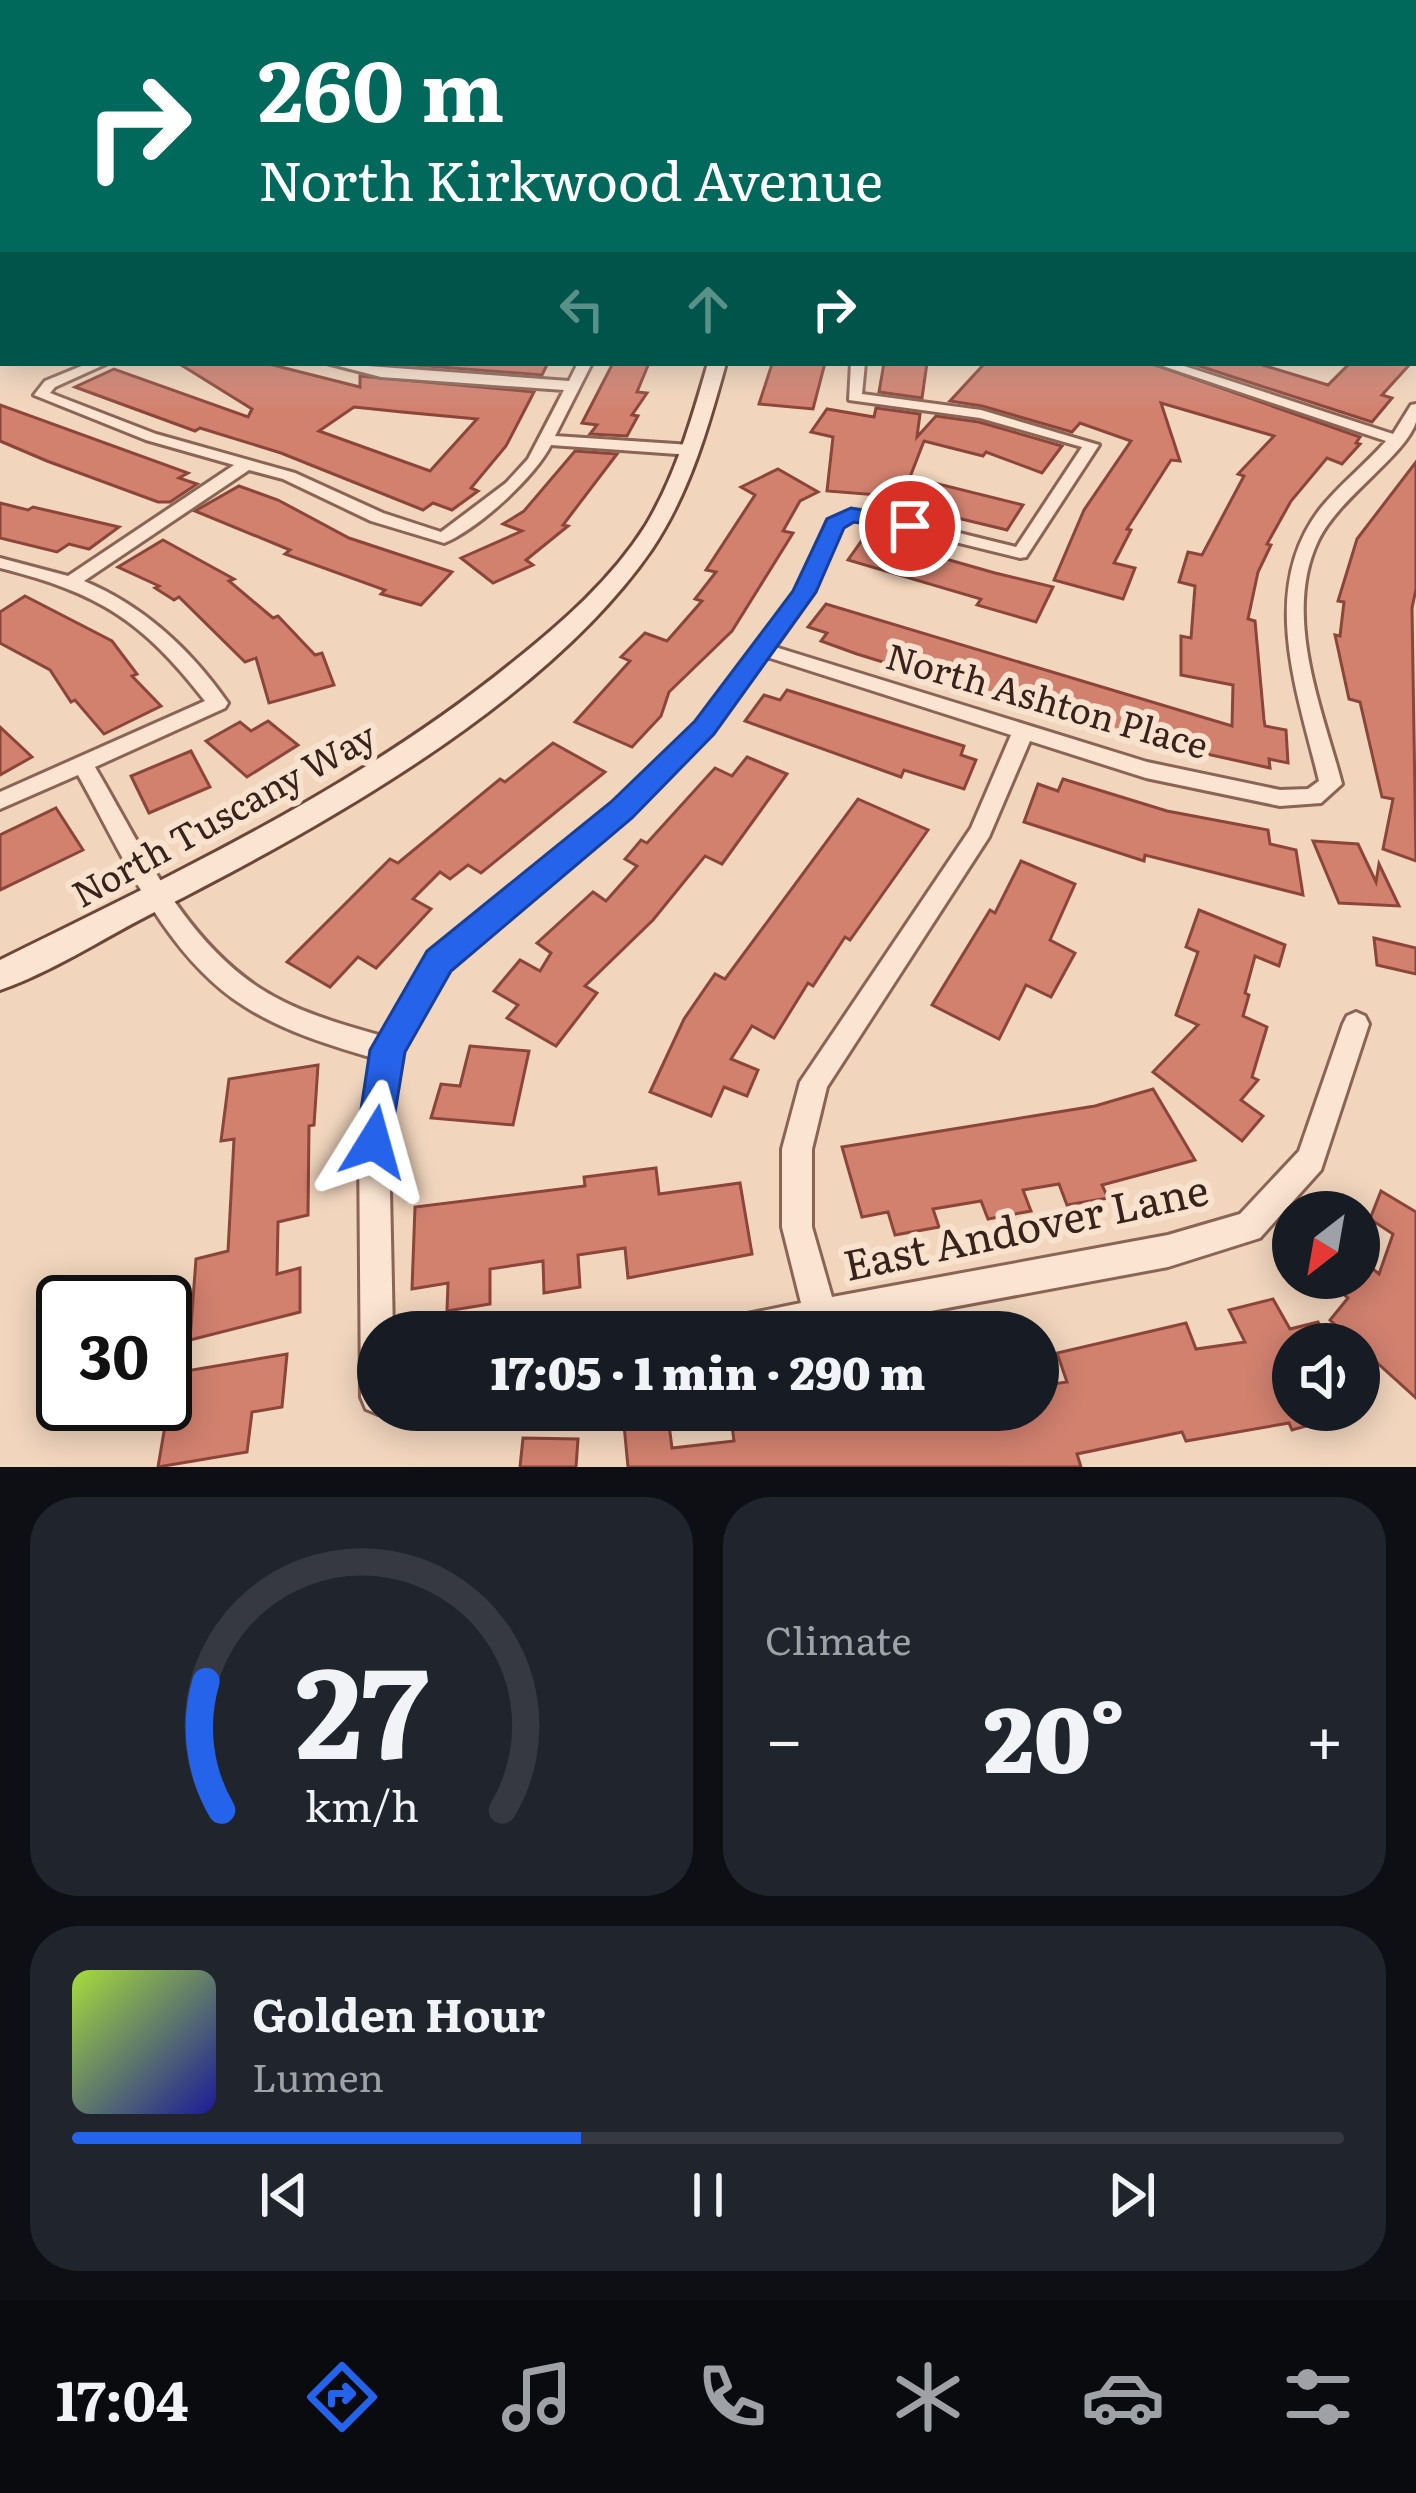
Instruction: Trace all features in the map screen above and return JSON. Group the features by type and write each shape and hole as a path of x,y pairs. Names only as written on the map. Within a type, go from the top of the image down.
{"street":[{"path":"94,366 50,384 41,395 152,436 290,476 377,517 444,538 512,486 535,461 583,366"},
{"path":"348,366 381,373 573,386"},
{"name":"North Tuscany Way","path":"0,976 350,796 478,708 575,621 641,549 685,474 716,366"},
{"path":"376,1311 374,1142 388,1050 439,961 622,810 704,728 805,592 834,524 851,515 874,517 1020,553 1090,446 981,414 854,397 858,366"},
{"path":"1170,366 1397,440 1416,408"},
{"path":"545,440 692,450"},
{"name":"North Ashton Place","path":"766,650 1146,770 1280,798 1313,797 1331,784 1294,620 1303,548 1326,513 1397,440"},
{"path":"70,582 248,464"},
{"path":"0,563 107,596 172,644 218,703 0,801"},
{"path":"819,1311 797,1227 797,1149 814,1082 981,831 1023,732"},
{"path":"82,764 202,955 247,995 306,1026 388,1050"},
{"name":"East Andover Lane","path":"847,1311 1168,1252 1249,1227 1311,1160 1356,1024"}],"building":[{"path":"183,366 277,366 360,387 360,376 534,392 506,446 471,488 478,491 452,510 433,503 423,510 281,453 200,428 195,431 75,387 114,369 248,417 252,409","holes":["354,407 477,419 430,471 319,431"]},
{"path":"426,366 546,366 542,375"},
{"path":"611,366 648,366 637,392 647,393 632,415 638,416 627,436 590,434 597,425 582,423"},
{"path":"771,366 824,366 813,409 759,404"},
{"path":"883,366 927,366 922,398 879,392"},
{"path":"982,366 1159,366 1360,437 1356,443 1360,444 1342,464 1327,458 1291,501 1267,544 1271,545 1258,572 1248,619 1255,621 1265,726 1286,730 1288,763 1269,759 1270,768 1130,737 1096,727 1099,719 1068,709 1064,718 821,641 827,633 808,627 826,604 1232,726 1233,685 1181,675 1181,636 1191,638 1195,586 1179,582 1188,552 1202,555 1244,476 1238,474 1274,436 1161,403 1180,461 1171,460 1127,529 1131,530 1114,563 1135,568 1123,599 1054,580 1084,510 1131,441 1080,423 1072,432 950,401"},
{"path":"1199,366 1266,366 1328,385 1347,366 1408,366 1382,395 1392,398 1372,422"},
{"path":"0,405 188,473 179,478 197,484 170,502 158,502 47,461 0,441"},
{"path":"876,408 920,414 917,437 936,416 979,422 1062,446 1042,473 986,452 983,456 924,441 910,477 1023,505 1007,530 887,501 891,496 827,491 833,437 811,432 827,409 874,417"},
{"path":"575,451 617,454 563,525 568,526 526,560 533,565 493,583 461,558 522,531 503,524 524,511"},
{"path":"1416,462 1412,608 1416,861 1383,849 1393,799 1382,797 1360,702 1349,699 1335,635 1340,636 1344,602 1338,601 1357,539"},
{"path":"778,469 818,492 800,501 783,531 793,533 732,631 669,692 661,716 632,747 575,722 630,661 621,657 645,633 667,641 702,601 695,599 716,572 706,570 755,495 741,487"},
{"path":"239,486 278,500 349,538 452,572 421,605 381,594 385,590 285,554 290,550 195,511"},
{"path":"0,503 119,527 89,549 69,544 57,552 0,538"},
{"path":"865,536 1053,587 1036,622 977,605 981,599 848,560"},
{"path":"163,540 234,579 229,581 273,618 278,616 315,655 322,653 334,685 269,703 256,658 245,662 179,597 174,600 155,588 159,586 118,567"},
{"path":"25,596 112,641 137,674 132,676 161,706 104,734 75,700 71,702 50,670 0,643 0,612"},
{"path":"787,690 964,746 961,755 976,760 964,789 904,770 901,777 745,721 764,695 780,700"},
{"path":"268,721 298,745 247,777 206,741 240,722 251,731"},
{"path":"0,727 32,757 0,775"},
{"path":"553,743 605,772 481,873 468,865 450,879 440,872 413,899 431,909 376,968 358,957 330,987 287,962 390,859 398,863 500,779 505,782"},
{"path":"191,751 210,787 149,813 131,776"},
{"path":"747,757 787,774 722,864 705,856 653,920 585,986 597,993 556,1046 507,1018 518,1005 494,991 520,960 540,971 551,953 537,943 593,892 606,901 637,866 625,859 641,840 647,843 715,768 732,776"},
{"path":"1063,779 1167,811 1268,830 1270,844 1296,850 1303,895 1145,855 1144,861 1024,822 1038,784 1058,791"},
{"path":"858,799 928,830 850,940 845,937 813,986 808,983 774,1038 752,1026 731,1059 758,1070 747,1096 724,1087 711,1116 650,1092 684,1019 715,974 725,979"},
{"path":"56,808 83,850 0,890 0,835"},
{"path":"1313,841 1358,844 1376,882 1379,864 1399,906 1339,903"},
{"path":"1021,861 1075,884 1050,940 1075,953 1051,997 1026,985 999,1039 932,1005 990,910 995,913"},
{"path":"1199,910 1285,945 1279,966 1255,956 1245,993 1249,995 1243,1016 1267,1027 1252,1077 1258,1080 1241,1100 1263,1116 1242,1141 1153,1072 1198,1025 1176,1015 1198,952 1186,947"},
{"path":"1374,938 1416,948 1416,974 1377,965"},
{"path":"470,1046 529,1051 513,1125 431,1118 441,1084 460,1086"},
{"path":"318,1065 314,1125 309,1126 308,1215 278,1222 277,1274 300,1268 300,1312 192,1339 196,1259 228,1251 234,1139 221,1141 229,1079"},
{"path":"1153,1089 1195,1160 1102,1185 1108,1198 1067,1205 1059,1184 1023,1190 1031,1211 988,1219 981,1201 933,1209 939,1227 895,1235 888,1212 862,1217 842,1147 1095,1106"},
{"path":"656,1168 659,1194 740,1183 752,1254 628,1278 625,1248 578,1255 580,1287 544,1293 543,1261 490,1269 490,1304 447,1311 448,1283 412,1289 415,1207 585,1186 584,1177"},
{"path":"1380,1194 1416,1212 1416,1398 1380,1365 1380,1323 1330,1320 1347,1299 1380,1299 1380,1271 1393,1234 1380,1226"},
{"path":"1273,1299 1287,1323 1272,1323 1272,1426 1186,1441 1182,1432 1077,1454 1081,1467 628,1467 625,1431 670,1431 672,1448 734,1441 733,1431 1059,1431 1059,1383 1067,1382 1059,1353 1186,1323 1196,1349 1245,1342 1229,1310"},
{"path":"287,1354 282,1407 252,1412 247,1452 158,1467 164,1431 192,1431 192,1370"},
{"path":"523,1438 578,1439 576,1467 520,1467"}],"route":[{"path":"374,1142 388,1050 439,961 622,810 704,728 805,592 834,524 851,515 910,526"}]}
